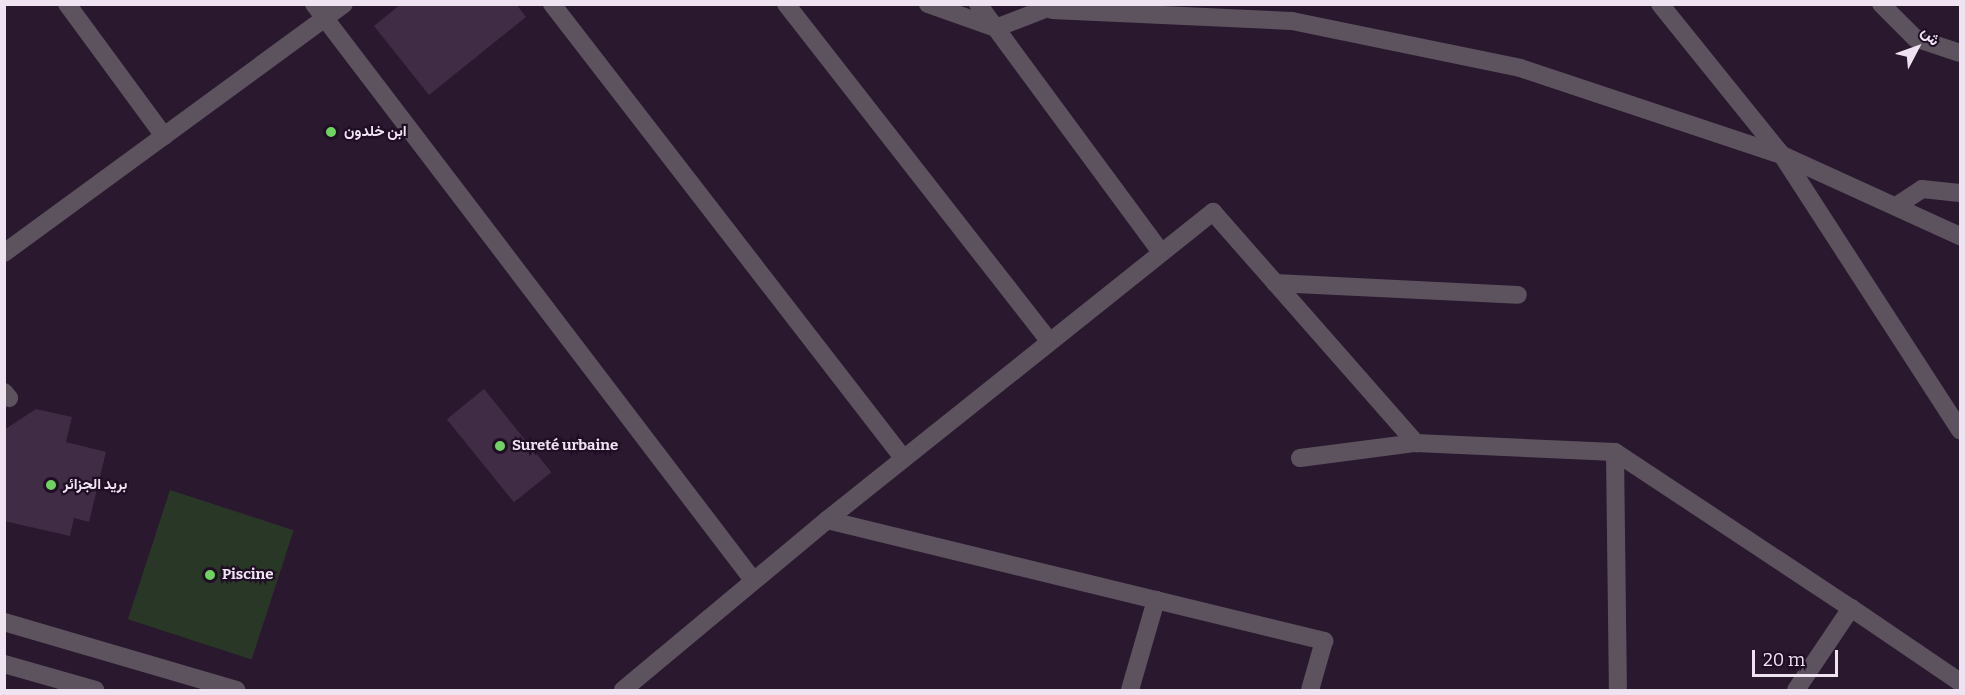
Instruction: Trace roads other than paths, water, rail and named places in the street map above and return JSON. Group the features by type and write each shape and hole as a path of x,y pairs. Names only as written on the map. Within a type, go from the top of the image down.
{"street":[{"path":"67,4 164,136"},
{"path":"4,253 164,136 319,12 344,4"},
{"path":"552,4 903,458"},
{"path":"786,4 1049,341"},
{"path":"928,4 996,28 1055,7 1292,21 1520,68 1782,155 1960,236"},
{"path":"978,4 1160,251"},
{"path":"1660,4 1782,155 1960,429"},
{"path":"1881,4 1915,38 1960,53"},
{"path":"319,12 753,580"},
{"path":"1896,206 1922,189 1960,193"},
{"path":"623,690 903,458 1160,251 1213,212 1416,443"},
{"path":"1275,283 1518,295"},
{"path":"1300,458 1416,443 1615,452 1851,608 1957,684"},
{"path":"1615,452 1618,690"},
{"path":"827,520 1324,641 1310,690"},
{"path":"1130,690 1156,600"},
{"path":"1796,690 1851,608"},
{"path":"4,622 236,690"},
{"path":"4,664 95,690"}],"place":[{"name":"ابن خلدون","path":"331,132"},
{"name":"Sureté urbaine","path":"500,446"},
{"name":"بريد الجزائر","path":"51,485"},
{"name":"Piscine","path":"210,575"}]}
